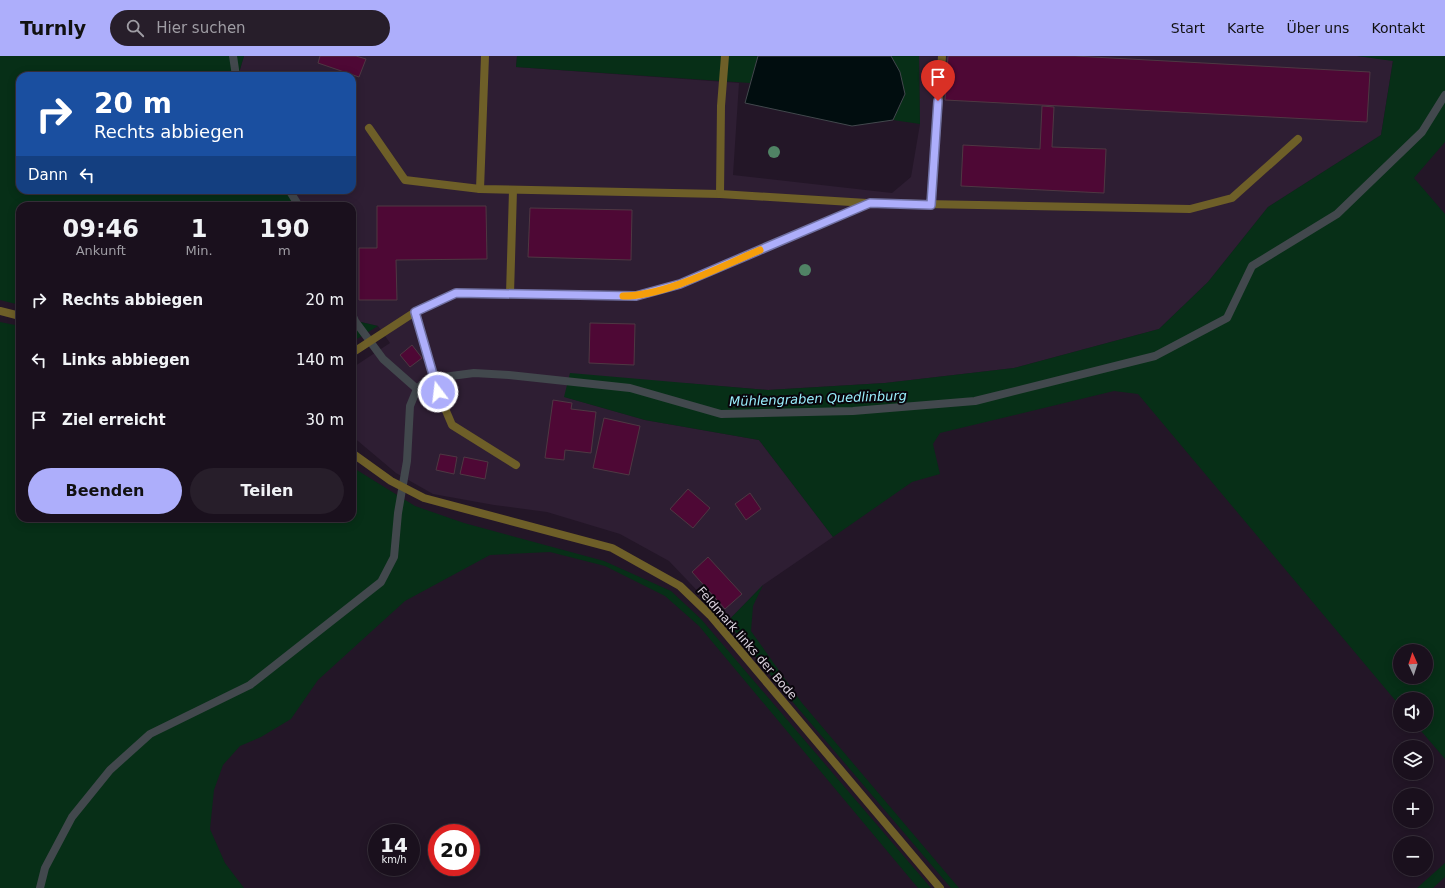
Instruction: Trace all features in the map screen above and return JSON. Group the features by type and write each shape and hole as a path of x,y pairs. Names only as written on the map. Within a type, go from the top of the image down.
{"lane":[{"path":"480,189 485,56"},
{"path":"720,194 721,106 725,56"},
{"path":"931,205 942,56"},
{"path":"369,128 405,180 480,189 720,194 931,205 1190,209 1232,198 1298,139"},
{"path":"510,294 513,190"},
{"path":"356,350 388,328 415,312 456,293 636,296 680,284 870,203"},
{"path":"0,311 16,315"},
{"path":"415,312 438,392 452,424 516,465"},
{"name":"Feldmark links der Bode","path":"356,456 391,481 424,498 612,548 680,586 710,615 940,888"}],"shaded area":[{"path":"244,56 517,56 516,67 739,83 733,175 892,193 911,177 920,124 919,56 1357,56 1393,60 1381,135 1268,207 1208,282 1159,329 1014,368 885,383 768,390 683,383 565,397 645,420 759,440 833,537 763,585 727,622 669,561 620,534 547,512 494,505 433,494 396,473 356,439 356,365 390,343 378,326 356,321 356,202 293,202 289,194 356,194 356,72 239,72"},
{"path":"758,56 891,56 900,72 905,94 893,120 852,126 745,103"}],"green space":[{"path":"0,56 244,56 239,72 16,72 16,194 289,194 293,202 16,202 16,304 0,300"},
{"path":"517,56 758,56 750,83 516,67"},
{"path":"891,56 919,56 920,124 893,120 905,94 900,72"},
{"path":"1357,56 1445,56 1445,142 1414,178 1445,214 1445,759 1433,745 1433,740 1429,740 1422,732 1433,732 1433,692 1393,692 1393,698 1138,394 1114,391 940,433 933,444 940,474 912,482 833,537 759,440 645,420 564,397 570,373 768,390 885,383 1014,368 1159,329 1208,282 1268,207 1381,135 1393,61"},
{"path":"356,321 378,326 356,340"},
{"path":"0,322 16,325 16,522 356,522 356,469 415,506 464,523 604,561 671,591 701,619 931,888 918,888 699,626 665,596 605,566 550,552 490,555 405,601 318,680 291,719 261,737 240,746 223,765 214,790 210,829 225,863 244,888 0,888"},
{"path":"763,585 753,606 751,631 802,703 959,888 951,888 797,707 727,622"},
{"path":"1445,863 1445,877 1433,888 1417,888 1430,876 1433,876 1433,874"}],"building":[{"path":"320,56 356,56 366,59 359,77 356,76 356,72 344,72 318,63"},
{"path":"948,56 1074,56 1370,72 1367,122 945,100"},
{"path":"1042,106 1054,107 1052,147 1106,149 1104,193 961,186 963,145 1040,149"},
{"path":"377,206 486,206 487,259 396,260 397,300 359,300 359,248 377,248"},
{"path":"530,208 632,210 631,260 528,257"},
{"path":"590,323 635,324 634,365 589,363"},
{"path":"412,345 422,358 410,367 400,355"},
{"path":"553,400 572,403 571,409 596,412 591,453 565,450 564,460 545,458"},
{"path":"604,418 640,426 629,475 593,468"},
{"path":"440,454 457,457 454,474 436,470"},
{"path":"464,457 488,462 485,479 460,474"},
{"path":"688,489 710,508 693,528 670,509"},
{"path":"750,493 761,509 746,520 735,504"},
{"path":"708,557 742,594 725,609 692,572"}],"waterway":[{"path":"233,56 235,72"},
{"name":"Mühlengraben Quedlinburg","path":"40,888 45,868 72,817 110,770 150,734 250,685 381,582 394,557 398,513 407,461 410,406 417,389 428,379 474,373 509,375 630,388 721,414 853,411 975,401 1155,356 1227,318 1252,266 1337,214 1422,132 1445,95"},
{"path":"292,194 296,202"},
{"path":"356,322 383,359 417,389"}],"slow traffic":[{"path":"623,296 636,296 680,284 760,250"}],"route":[{"path":"438,392 415,312 456,293 636,296 680,284 870,203 931,205 938,101"}]}
